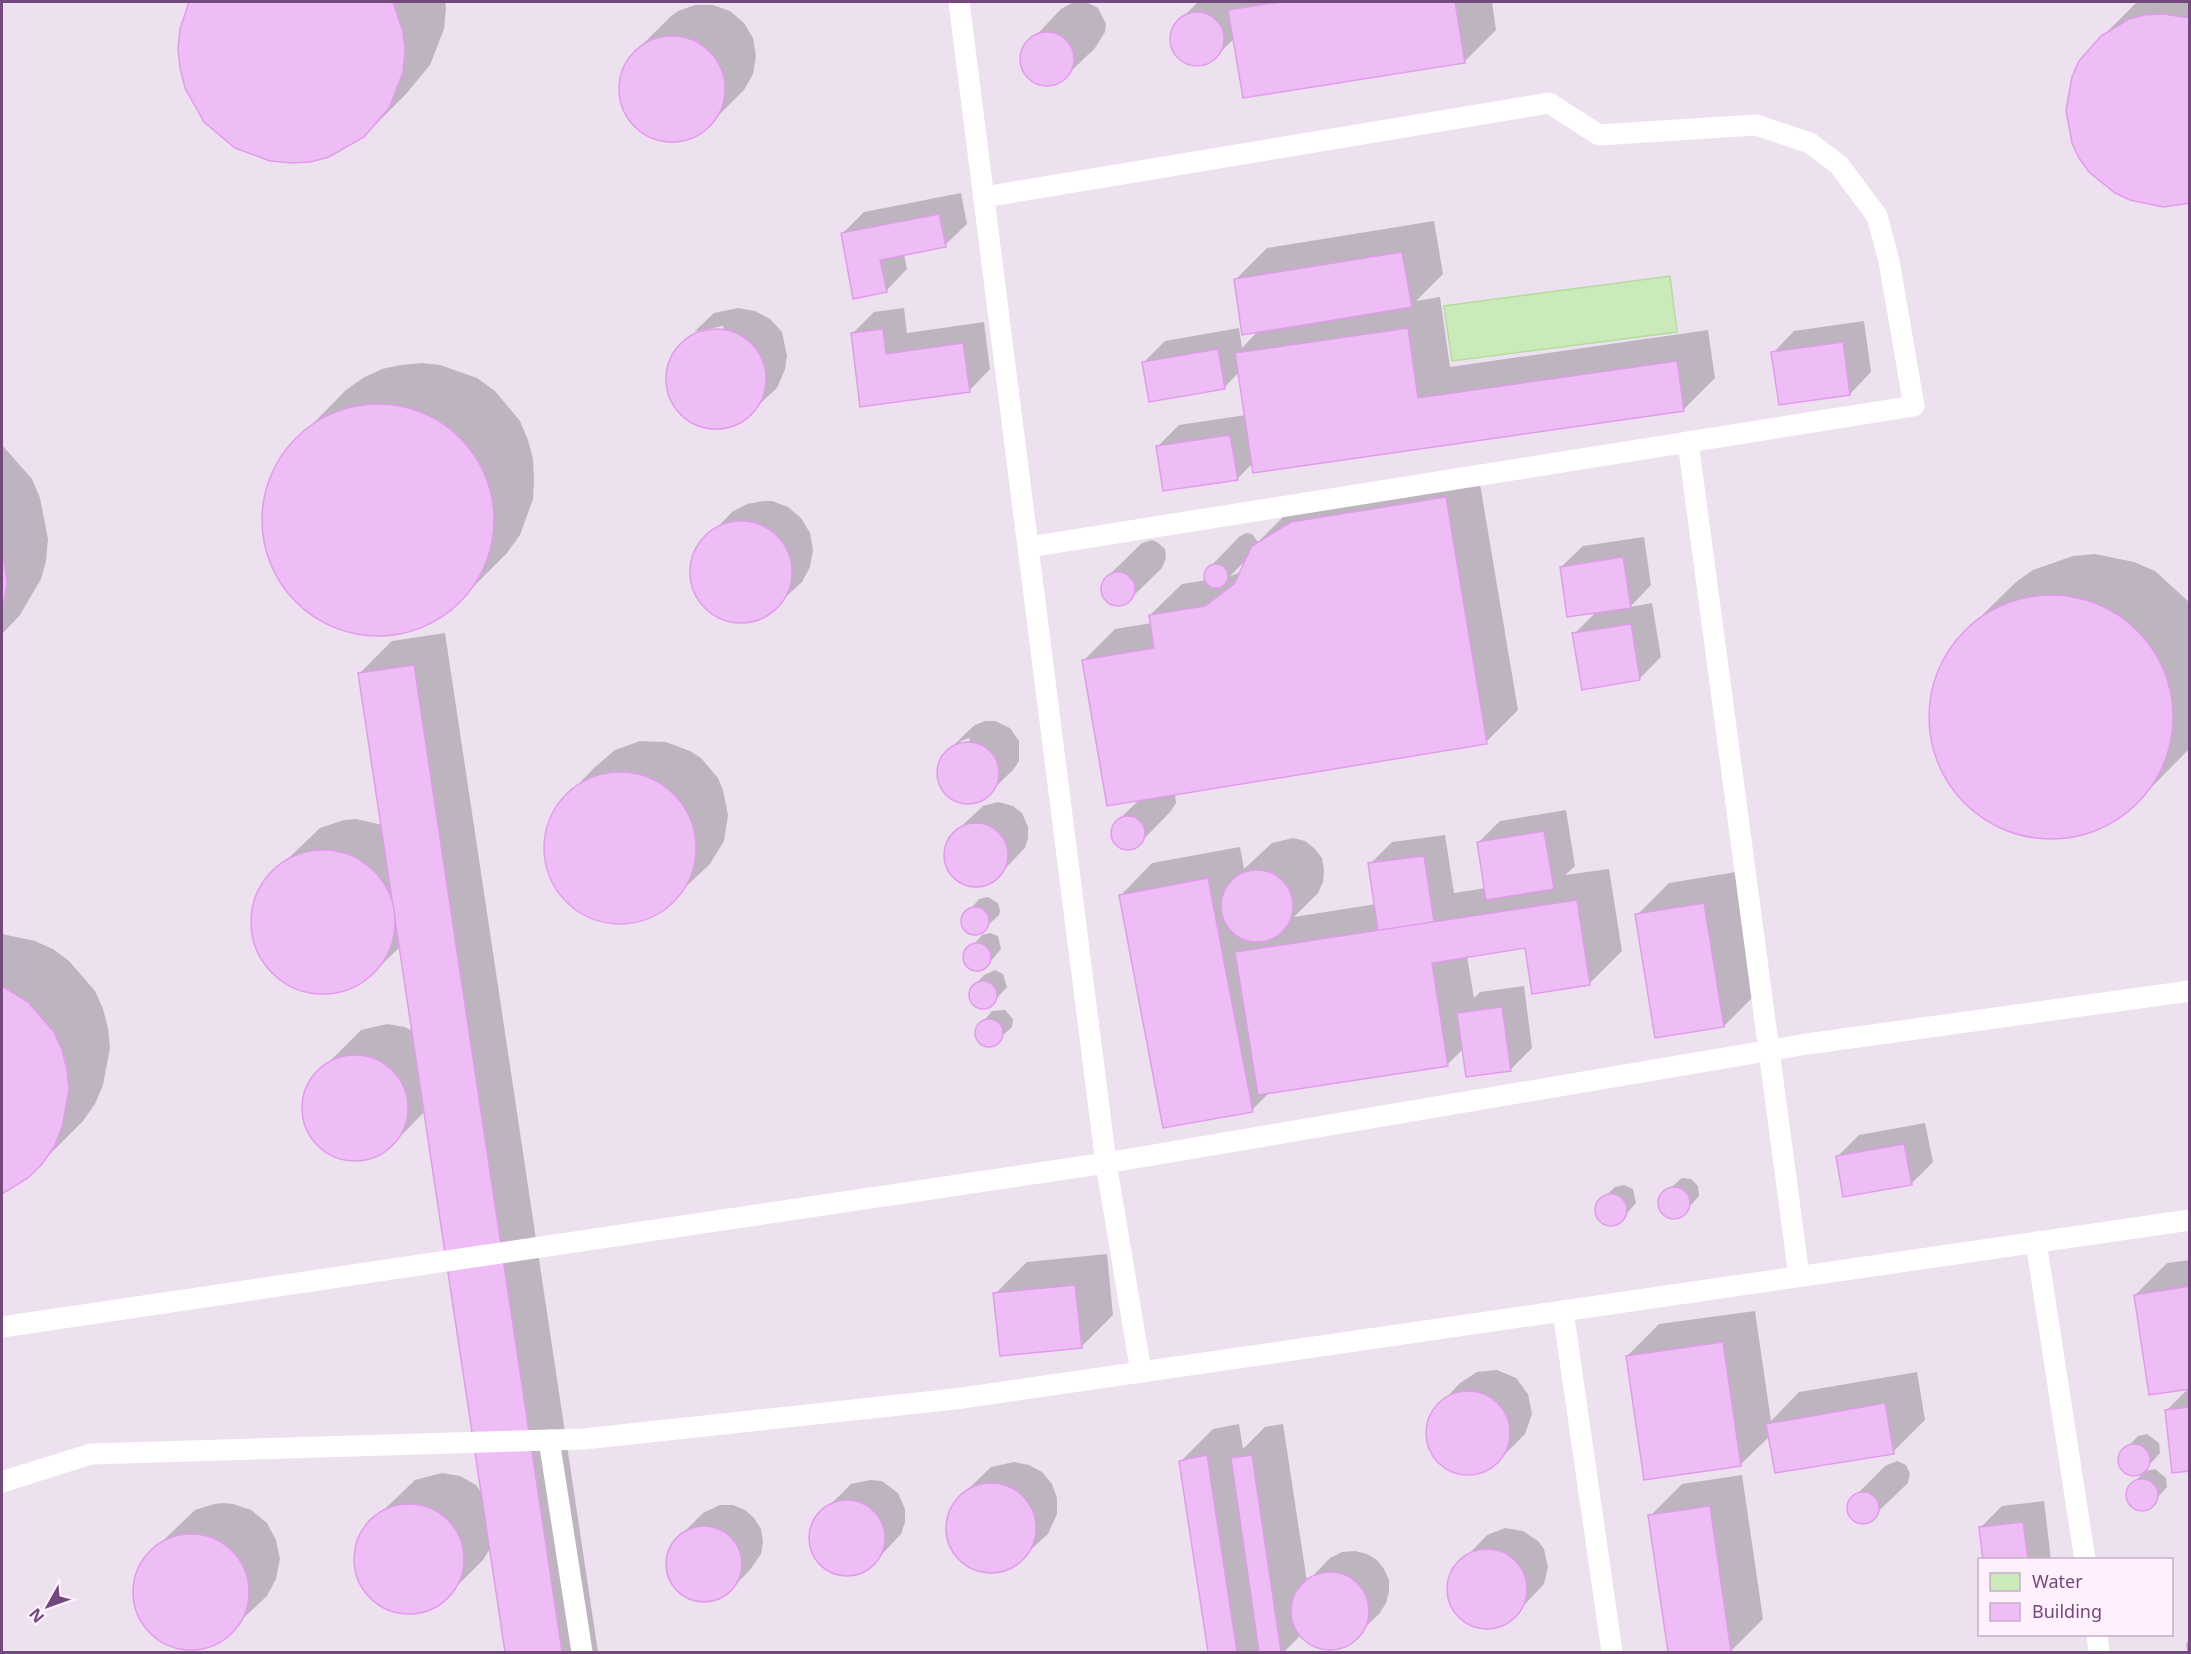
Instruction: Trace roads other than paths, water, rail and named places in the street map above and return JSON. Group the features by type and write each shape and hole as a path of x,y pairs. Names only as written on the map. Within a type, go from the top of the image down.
{"lane":[{"path":"959,2 1106,1163 1141,1372"},
{"path":"984,197 1549,104 1599,135 1756,125 1810,143 1839,165 1877,216 1889,261 1914,406 1029,547"},
{"path":"1689,442 1799,1276"},
{"path":"2,1327 1106,1163 1769,1050 2190,991"},
{"path":"2,1482 91,1454 584,1439 955,1399 2190,1220"},
{"path":"2036,1242 2085,1558"},
{"path":"1563,1311 1612,1653"},
{"path":"549,1440 582,1653"},
{"path":"2097,1636 2100,1653"}],"water":[{"path":"1670,276 1677,332 1452,361 1444,306"}]}
